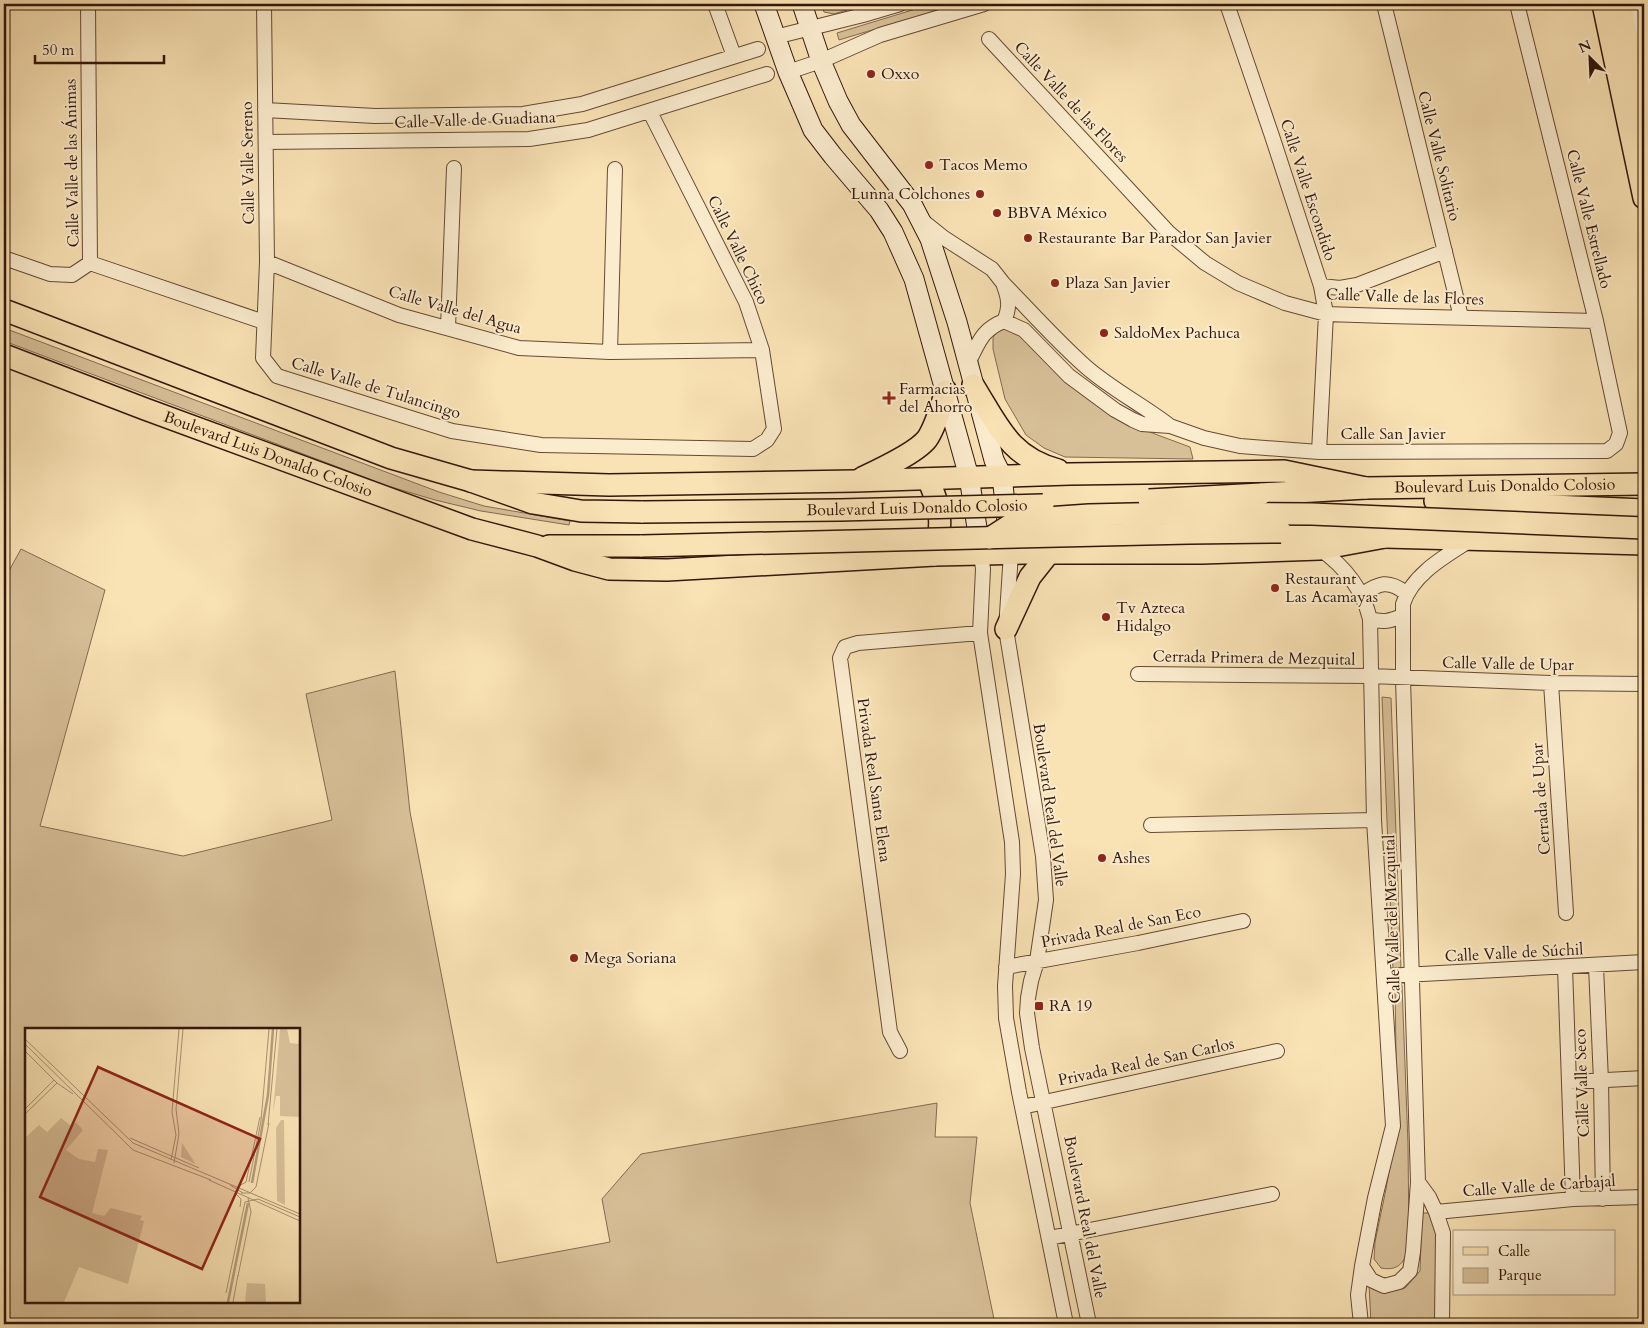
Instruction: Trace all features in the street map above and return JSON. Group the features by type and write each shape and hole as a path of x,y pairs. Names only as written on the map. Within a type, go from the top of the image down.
{"main road":[{"path":"764,4 788,72 813,130 832,156 879,210 893,232 914,279 946,391 986,546 1018,520 1089,515 1176,513 1321,514 1644,528"},
{"path":"802,4 821,61 838,101 851,125 901,188 921,220 938,259 994,460 1002,476 1011,553"},
{"path":"1603,4 1644,198"},
{"path":"1620,4 1644,118"},
{"path":"1634,4 1644,53"},
{"name":"Boulevard Luis Donaldo Colosio","path":"4,310 391,458 471,481 533,503 581,511 840,510 1067,504 1366,488 1644,484"},
{"name":"Boulevard Luis Donaldo Colosio","path":"4,355 145,409 472,528 609,569 667,570 935,555 986,546 1011,553 1202,553 1320,549 1385,537"},
{"path":"973,385 1012,446 1042,466 1070,474"},
{"path":"855,481 895,461 926,439 939,414 946,391"},
{"name":"Boulevard Luis Donaldo Colosio","path":"471,481 609,485 855,481 1070,474 1284,472 1366,488"},
{"path":"1006,629 1030,577 1052,553 1044,532 1040,513 1042,492 1048,475"},
{"path":"1614,484 1644,475"},
{"path":"928,479 936,496 940,516 940,536 935,555"},
{"path":"1394,488 1413,500 1644,510"},
{"name":"Boulevard Luis Donaldo Colosio","path":"536,546 986,546 1189,532 1281,532 1634,544 1644,550"}],"street":[{"name":"Calle Valle de las Ánimas","path":"88,4 90,263"},
{"name":"Calle Valle Sereno","path":"264,4 267,262 264,322"},
{"path":"715,4 734,56"},
{"path":"776,37 810,28 861,10 900,4"},
{"path":"788,72 821,61 880,35 984,4"},
{"name":"Calle Valle Escondido","path":"1227,4 1321,286 1326,314 1319,452"},
{"name":"Calle Valle Solitario","path":"1384,4 1461,317"},
{"name":"Calle Valle Estrellado","path":"1517,4 1596,321 1620,433 1616,444"},
{"name":"Calle Valle de las Flores","path":"989,39 1169,233 1204,262 1238,283 1285,302 1326,314 1596,321"},
{"name":"Calle Valle de Guadiana","path":"265,110 375,116 523,114 582,104 758,49"},
{"name":"Calle Valle de Guadiana","path":"266,142 528,139 588,130 768,74"},
{"name":"Calle Valle Chico","path":"650,112 746,302 762,350 774,430 767,440"},
{"path":"448,328 454,168"},
{"path":"610,352 615,169"},
{"name":"Calle San Javier","path":"921,220 944,238 992,269 1003,283 1086,367 1170,426"},
{"name":"Calle Valle de las Flores","path":"1321,286 1340,288 1357,285 1445,251"},
{"path":"4,258 50,274 72,275 90,263 264,322"},
{"name":"Calle Valle del Agua","path":"267,262 399,315 519,348 610,352 762,350"},
{"path":"968,364 983,334 993,325 1004,321 1009,304 1003,283"},
{"name":"Calle San Javier","path":"1004,321 1024,330 1051,359 1076,381 1115,410 1142,424 1170,426 1204,438 1240,446 1319,452 1607,451 1616,444"},
{"name":"Calle Valle de Tulancingo","path":"264,322 263,358 277,376 452,431 542,445 753,449 767,440"},
{"path":"1076,381 1086,367"},
{"path":"1115,410 1125,396"},
{"path":"1361,594 1374,587 1387,584 1396,586 1406,593 1431,566 1474,538"},
{"path":"986,546 980,633 1012,842 1012,890 1006,967 1006,1018 1066,1324"},
{"name":"Calle Valle del Mezquital","path":"1320,549 1346,572 1367,605 1370,619 1374,820 1393,1126 1375,1198 1362,1266 1358,1295 1361,1324"},
{"name":"Boulevard Real del Valle","path":"1011,553 1006,629 1043,856 1046,900 1027,1014 1032,1048 1089,1324"},
{"name":"Calle Valle del Mezquital","path":"1362,1266 1371,1280 1384,1286 1399,1282 1410,1271 1418,1182 1403,679 1402,616 1406,593"},
{"path":"1370,619 1380,622 1391,621 1402,616"},
{"name":"Privada Real Santa Elena","path":"900,1051 890,1032 840,658 845,647 858,642 980,633"},
{"name":"Cerrada Primera de Mezquital","path":"1138,674 1370,676"},
{"name":"Calle Valle de Upar","path":"1370,676 1403,679 1644,684"},
{"name":"Cerrada de Upar","path":"1551,683 1566,913"},
{"path":"1151,825 1374,820"},
{"name":"Privada Real de San Eco","path":"1006,967 1138,943 1243,921"},
{"name":"Calle Valle de Súchil","path":"1385,976 1565,968 1644,962"},
{"name":"Calle Valle Seco","path":"1596,966 1601,1081 1603,1199"},
{"name":"Calle Valle Seco","path":"1565,968 1573,1199"},
{"path":"1006,1018 1027,1014"},
{"name":"Privada Real de San Carlos","path":"1022,1107 1277,1052"},
{"path":"1569,1082 1644,1078"},
{"path":"1418,1182 1430,1197 1443,1233 1442,1324"},
{"path":"1049,1238 1272,1194"},
{"name":"Calle Valle de Carbajal","path":"1436,1212 1573,1199 1644,1196"}],"green space":[{"path":"821,4 849,4 847,10 834,14 824,12"},
{"path":"932,4 958,4 839,40 837,33"},
{"path":"4,328 439,492 484,506 570,521 569,525 481,511 388,486 4,341"},
{"path":"998,329 1013,330 1128,424 1190,447 1193,459 1065,457 1044,448 1026,435 1005,399 993,349 993,338"},
{"path":"21,549 105,590 40,826 183,856 332,820 306,694 395,671 410,812 497,1263 610,1242 602,1199 641,1154 937,1103 935,1137 977,1137 970,1203 995,1324 4,1324 4,580"},
{"path":"1382,697 1391,698 1401,968 1393,970"},
{"path":"1395,983 1402,985 1408,1144 1409,1240 1405,1258 1399,1266 1388,1269 1381,1268 1374,1259 1375,1242 1397,1124"},
{"path":"1422,1213 1430,1213 1439,1236 1436,1324 1371,1324 1369,1284 1388,1292 1405,1288 1420,1271"}],"place":[{"name":"Oxxo","path":"871,74"},
{"name":"Tacos Memo","path":"929,165"},
{"name":"Lunna Colchones","path":"980,194"},
{"name":"BBVA México","path":"997,213"},
{"name":"Restaurante Bar Parador San Javier","path":"1028,238"},
{"name":"Plaza San Javier","path":"1055,283"},
{"name":"SaldoMex Pachuca","path":"1104,333"},
{"name":"Farmacias del Ahorro","path":"889,398"},
{"name":"Restaurant Las Acamayas","path":"1275,588"},
{"name":"Tv Azteca Hidalgo","path":"1106,617"},
{"name":"Ashes","path":"1102,858"},
{"name":"Mega Soriana","path":"574,958"},
{"name":"RA 19","path":"1039,1006"}]}
